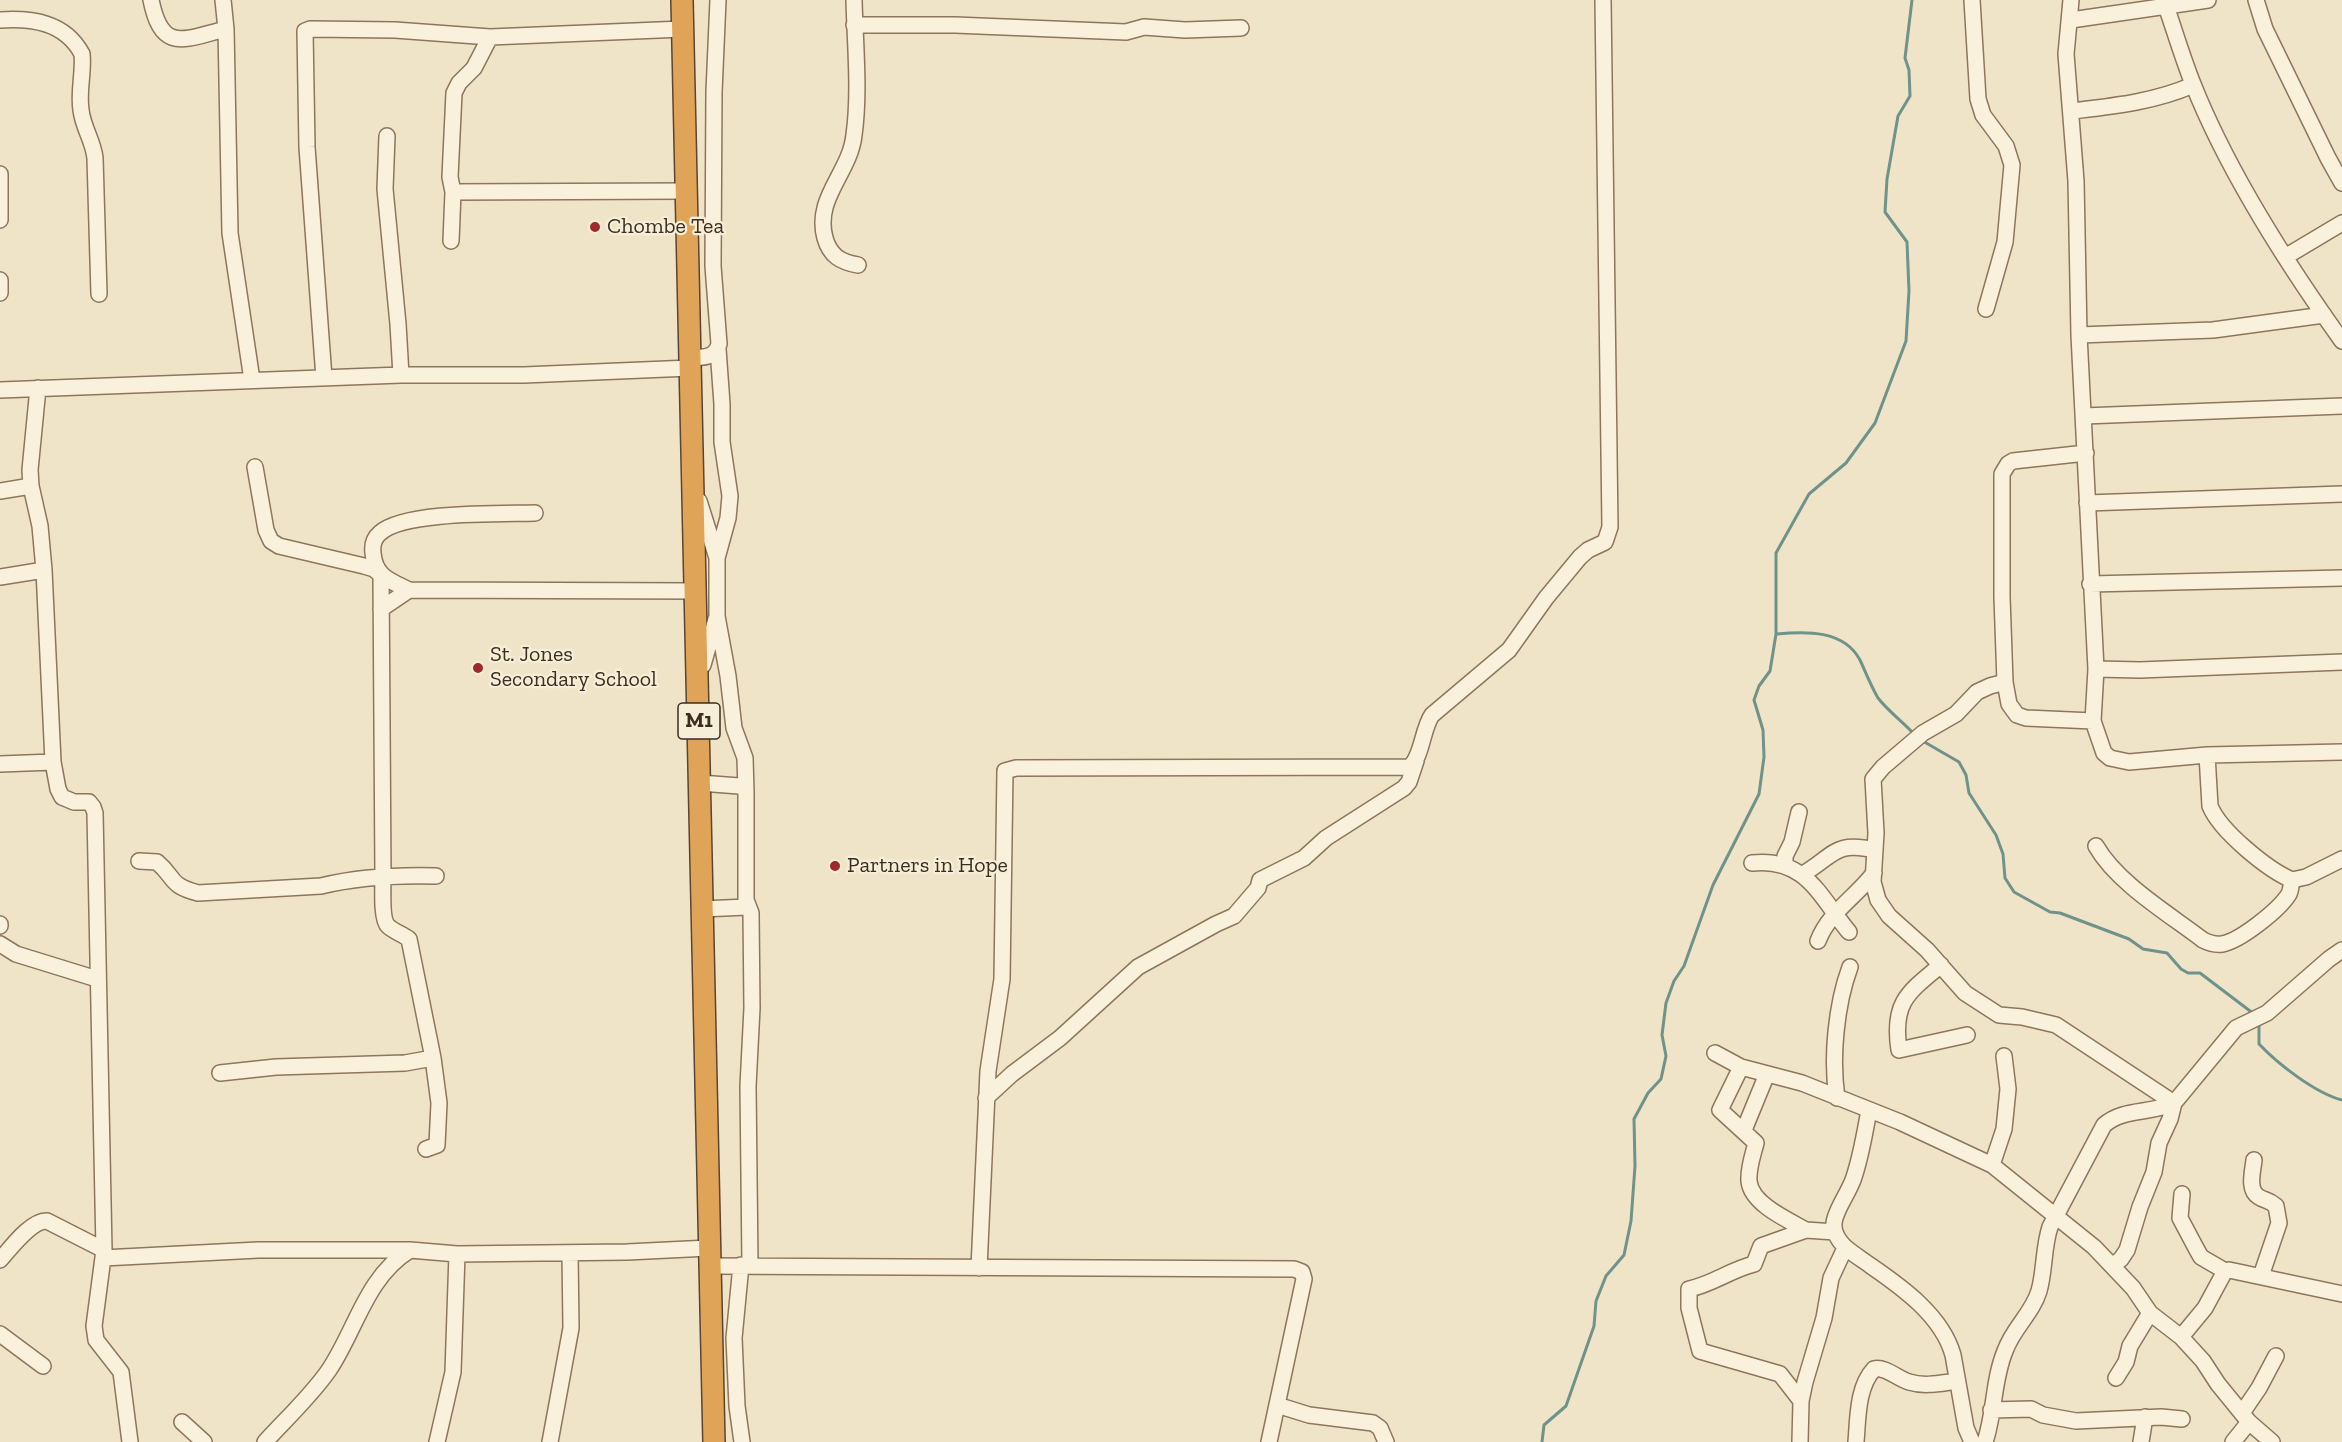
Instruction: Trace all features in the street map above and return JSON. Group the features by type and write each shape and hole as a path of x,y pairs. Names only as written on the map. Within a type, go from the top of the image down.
{"highway":[{"name":"M1","path":"682,0 714,1442"}],"street":[{"path":"151,0 160,30 168,37 180,40 226,29"},
{"path":"223,0 226,29 230,233 252,380"},
{"path":"718,0 714,92 713,266 719,338 722,442 730,496 728,518 717,558 717,616 728,676 734,728 745,758 747,907 751,913 752,1008 748,1086 746,1265 734,1338 737,1406 742,1442"},
{"path":"854,0 854,134 849,157 827,198 822,217 828,248 842,262 858,265"},
{"path":"986,1098 1012,1074 1060,1038 1138,967 1234,916 1258,888 1260,880 1304,858 1326,838 1404,788 1409,782 1425,727 1432,715 1509,650 1546,598 1580,557 1588,550 1605,542 1610,527 1603,0"},
{"path":"1972,0 1977,99 1983,115 2006,146 2012,165 2005,242 1986,309"},
{"path":"2071,0 2071,20 2066,54 2076,181 2079,335 2096,669 2093,720 2104,753 2118,761 2206,755 2342,752"},
{"path":"2071,20 2208,0"},
{"path":"2256,0 2271,40 2342,183"},
{"path":"2166,6 2193,85 2231,164 2285,257 2342,341"},
{"path":"0,20 30,19 55,27 69,38 82,54 80,106 85,132 93,143 95,158 99,294"},
{"path":"854,25 966,25 1125,32 1144,27 1185,30 1241,28"},
{"path":"324,378 307,147 305,32 310,29 395,30 490,37 683,29"},
{"path":"452,241 453,192 450,177 454,93 459,83 474,68 490,37"},
{"path":"2072,111 2148,101 2193,85"},
{"path":"387,136 385,189 401,375"},
{"path":"0,174 0,220"},
{"path":"453,192 687,191"},
{"path":"2285,257 2342,223"},
{"path":"0,280 0,293"},
{"path":"2079,335 2213,330 2324,315"},
{"path":"0,390 401,375 524,375 690,363 709,357 718,350"},
{"path":"38,388 30,470 31,486 40,526 44,570 53,762 58,789 62,797 68,801 88,802 95,813 104,1254 94,1330 96,1340 121,1372 130,1442"},
{"path":"2084,416 2342,406"},
{"path":"2086,453 2013,461 2004,468 2002,474 2002,597 2005,682 2009,704 2017,715 2038,720 2093,720"},
{"path":"255,467 266,530 271,541 279,546 374,569 410,590 696,591"},
{"path":"693,475 702,516 717,558"},
{"path":"0,491 31,486"},
{"path":"2086,503 2342,494"},
{"path":"426,1149 437,1145 439,1103 433,1058 408,939 402,933 389,928 385,921 382,877 381,575 373,558 372,548 374,539 391,526 404,522 465,515 535,513"},
{"path":"0,577 44,570"},
{"path":"2090,584 2342,578"},
{"path":"381,609 410,590"},
{"path":"698,692 707,646 717,616"},
{"path":"2096,669 2140,670 2342,662"},
{"path":"2005,682 1977,692 1964,708 1923,733 1876,774 1872,785 1874,891 1882,909 1941,965 1965,993 1999,1015 2022,1017 2056,1025 2082,1044 2108,1057 2174,1103"},
{"path":"2206,755 2210,806 2213,813 2265,864 2292,880 2306,877 2342,859"},
{"path":"980,1268 988,1071 1002,979 1005,771 1009,768 1409,767 1416,761"},
{"path":"0,764 53,762"},
{"path":"700,783 739,786 746,792"},
{"path":"1785,866 1785,856 1792,842 1799,812"},
{"path":"1803,874 1837,849 1859,846 1875,850"},
{"path":"2096,846 2106,862 2121,877 2203,940 2212,944 2222,944 2232,940 2273,911 2289,892 2292,880"},
{"path":"139,861 157,862 172,882 198,893 321,886 382,877 436,876"},
{"path":"1752,863 1765,862 1785,866 1803,874 1812,882 1849,932"},
{"path":"1818,941 1834,914 1863,888 1874,873"},
{"path":"702,909 747,907"},
{"path":"0,944 16,954 97,979"},
{"path":"1985,1442 1996,1378 2004,1353 2016,1327 2030,1311 2039,1292 2046,1239 2104,1125 2112,1118 2122,1114 2166,1107 2174,1103 2236,1028 2267,1013 2342,950"},
{"path":"1941,965 1914,987 1898,1013 1896,1029 1899,1050 1967,1035"},
{"path":"1837,1098 1835,1084 1840,1001 1850,967"},
{"path":"1715,1053 1741,1067 1802,1083 1869,1110 1935,1137 1992,1165 2094,1247 2137,1294 2150,1313 2181,1337 2203,1361 2218,1384 2246,1418 2272,1442"},
{"path":"1992,1165 2004,1130 2008,1089 2004,1056"},
{"path":"220,1073 276,1067 405,1063 433,1058"},
{"path":"1741,1067 1720,1110 1756,1143 1750,1162 1749,1182 1755,1195 1776,1214 1806,1230"},
{"path":"1744,1130 1767,1074"},
{"path":"2112,1266 2127,1250 2154,1172 2159,1143 2170,1119 2174,1103"},
{"path":"1869,1110 1858,1166 1848,1195 1836,1216 1835,1232 1845,1248 1897,1285 1939,1325 1950,1344 1966,1428 1972,1442"},
{"path":"2254,1160 2253,1191 2259,1198 2268,1199 2276,1206 2279,1223 2261,1276"},
{"path":"2182,1194 2180,1218 2201,1257 2224,1271 2261,1276 2306,1288 2330,1290 2342,1294"},
{"path":"0,1260 33,1225 41,1221 104,1254 258,1250 410,1250 457,1254 627,1252 709,1257 746,1265 1293,1269 1302,1272 1304,1279 1269,1442"},
{"path":"1801,1401 1780,1374 1700,1351 1689,1308 1689,1289 1707,1285 1726,1273 1754,1264 1761,1246 1806,1230 1835,1232"},
{"path":"1800,1442 1801,1401 1824,1318 1831,1278 1845,1248"},
{"path":"265,1442 329,1370 377,1280 400,1256 410,1250"},
{"path":"550,1442 571,1328 570,1253"},
{"path":"437,1442 453,1372 457,1254"},
{"path":"2181,1337 2205,1308 2224,1271"},
{"path":"2116,1378 2126,1362 2130,1346 2150,1313"},
{"path":"0,1334 43,1366"},
{"path":"2233,1442 2276,1356"},
{"path":"1856,1442 1858,1408 1864,1385 1874,1369 1882,1368 1898,1378 1925,1385 1957,1381"},
{"path":"1277,1405 1309,1416 1373,1423 1380,1428 1386,1442"},
{"path":"1991,1410 2031,1409 2043,1415 2076,1421 2145,1417 2182,1419"},
{"path":"2141,1442 2145,1417"},
{"path":"182,1422 204,1442"}],"waterway":[{"path":"1542,1442 1544,1425 1566,1406 1594,1326 1596,1301 1606,1276 1624,1255 1631,1221 1635,1166 1634,1119 1648,1093 1661,1079 1666,1056 1662,1035 1666,1003 1674,981 1684,966 1713,885 1759,794 1764,757 1763,730 1754,700 1759,686 1770,671 1776,634 1776,553 1809,494 1846,463 1875,423 1906,341 1909,291 1907,242 1885,212 1887,179 1898,116 1910,96 1909,70 1905,58 1912,0"},
{"path":"1777,634 1812,633 1844,643 1860,660 1878,698 1914,734"},
{"path":"1921,740 1959,762 1966,775 1969,793 1996,835 2003,854 2005,878 2014,892 2050,912 2060,913 2129,939 2143,949 2167,953 2181,969 2188,973 2200,973 2254,1014"},
{"path":"2259,1021 2259,1044 2267,1052 2286,1069 2309,1084 2342,1100"}],"place":[{"name":"Chombe Tea","path":"595,227"},
{"name":"St. Jones Secondary School","path":"478,668"},
{"name":"Partners in Hope","path":"835,866"}]}
